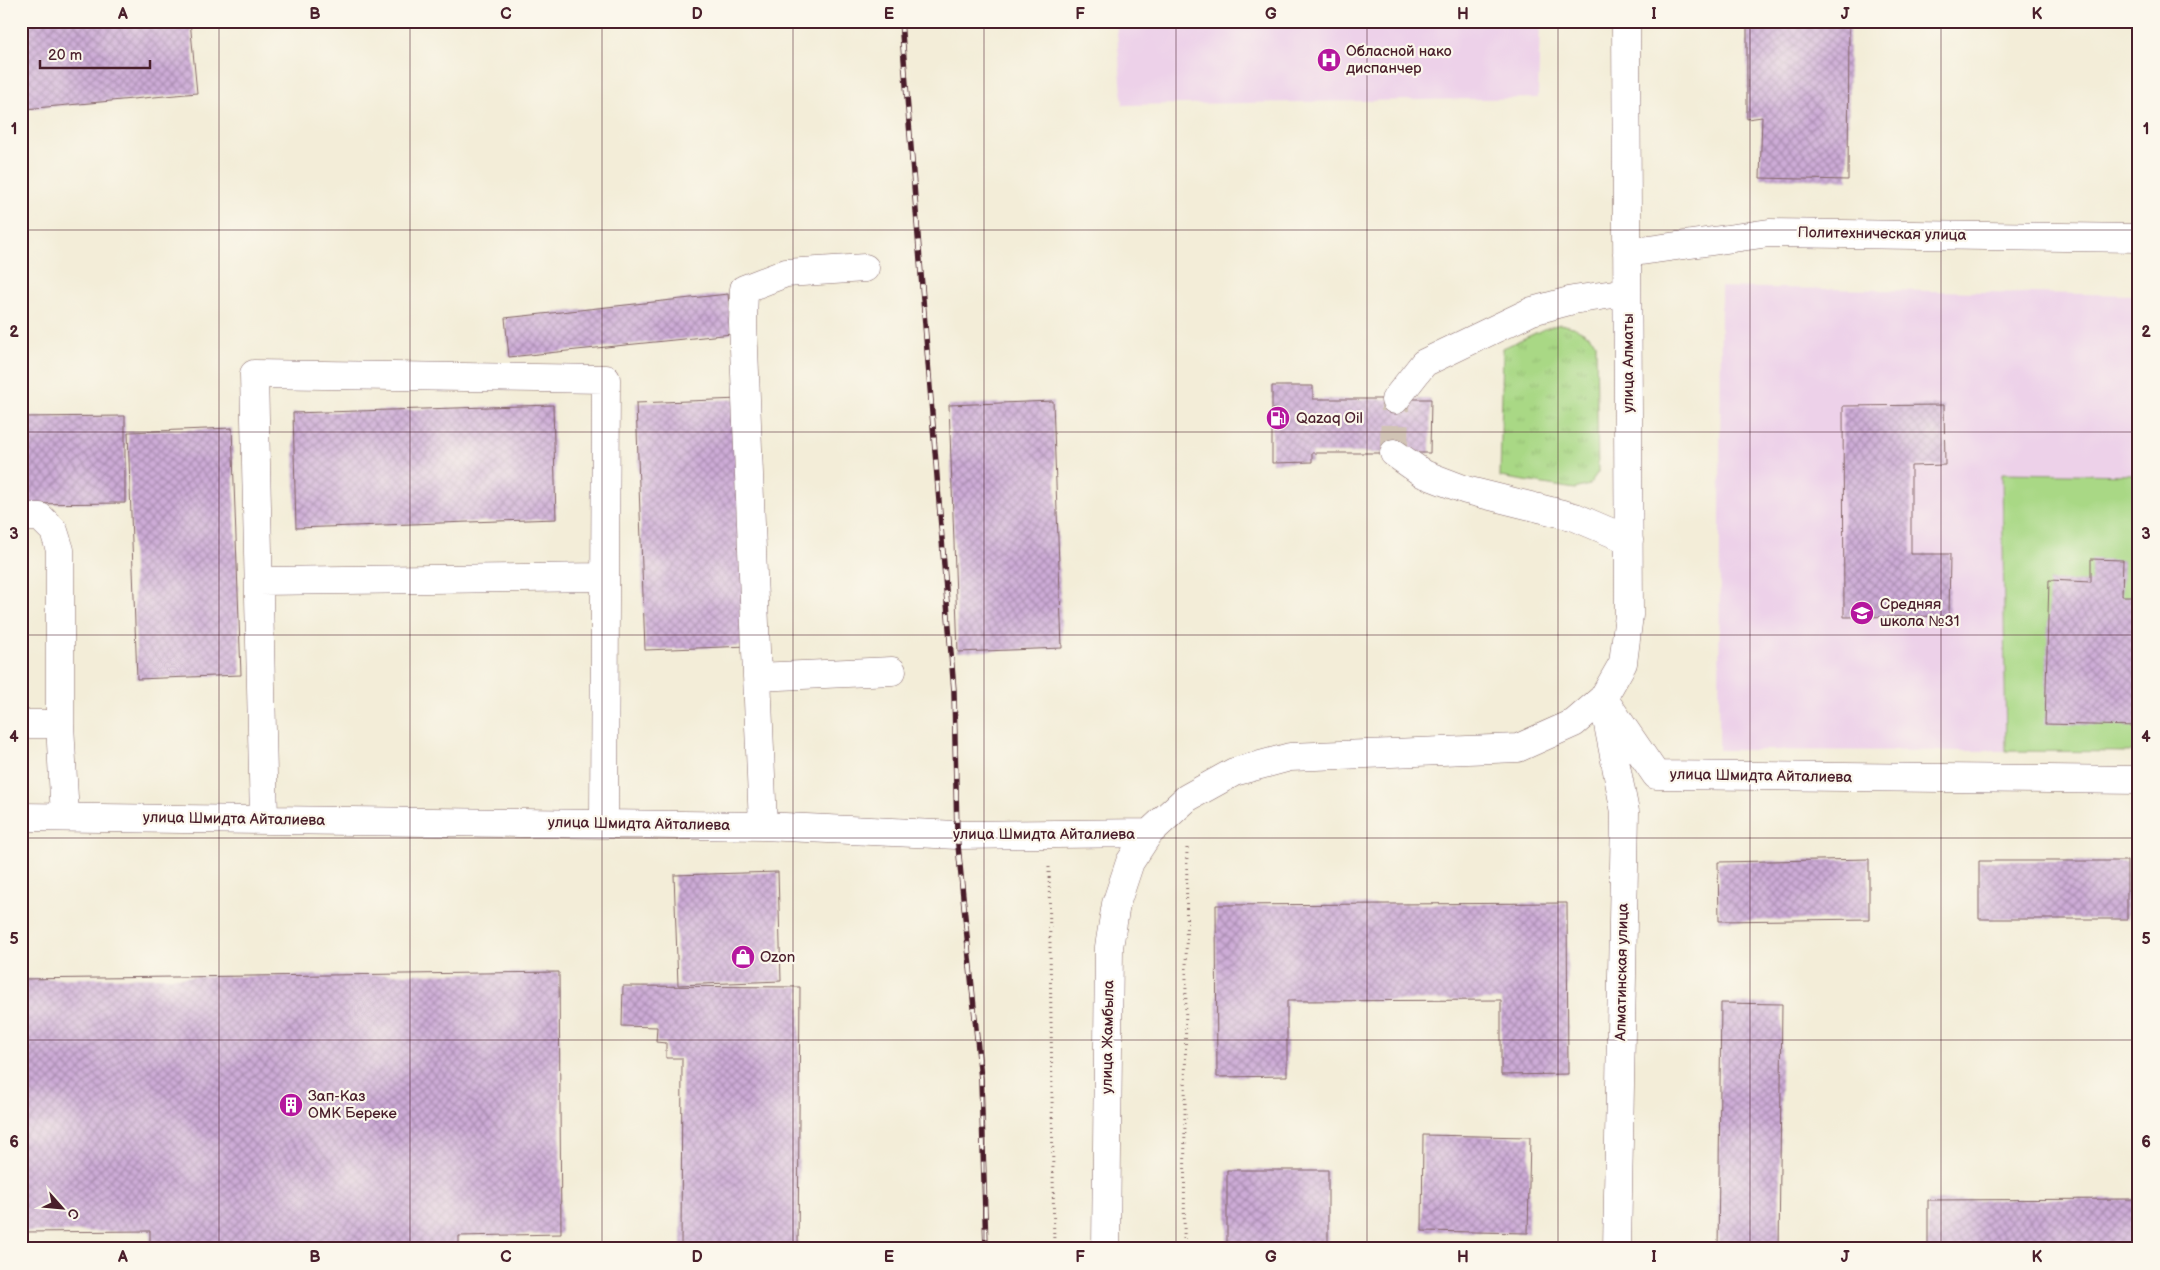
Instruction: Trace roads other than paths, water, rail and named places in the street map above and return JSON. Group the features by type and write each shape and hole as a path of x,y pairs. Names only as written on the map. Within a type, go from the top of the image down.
{"street":[{"name":"улица Алматы","path":"1603,698 1623,663 1629,616 1626,21"},
{"name":"Политехническая улица","path":"1627,253 1769,233 2139,238"},
{"path":"763,826 744,289 786,273 865,268"},
{"path":"1395,400 1424,363 1532,311 1573,300 1628,292"},
{"path":"264,820 254,374 606,379 604,824"},
{"path":"1394,453 1433,478 1466,490 1575,517 1628,540"},
{"path":"21,517 40,518 54,531 60,550 60,724 65,817"},
{"path":"259,581 605,577"},
{"path":"757,676 892,671"},
{"name":"улица Шмидта Айталиева","path":"21,817 763,826 956,835 1149,833 1187,798 1234,772 1290,757 1518,748 1574,723 1603,698 1656,775 2139,780"},
{"name":"Алматинская улица","path":"1603,698 1625,812 1617,1249"},
{"path":"21,724 60,724"},
{"name":"улица Жамбыла","path":"1106,1249 1109,947 1116,904 1130,862 1149,833"}],"tunnel":[{"path":"1394,453 1395,400"}],"railway":[{"path":"901,21 954,691 957,835 981,1079 986,1249"}],"place":[{"name":"Обласной нако диспанчер","path":"1329,60"},
{"name":"Qazaq Oil","path":"1278,418"},
{"name":"Средняя школа №31","path":"1862,613"},
{"name":"Ozon","path":"743,957"},
{"name":"Зап-Каз ОМК Береке","path":"291,1105"}]}
